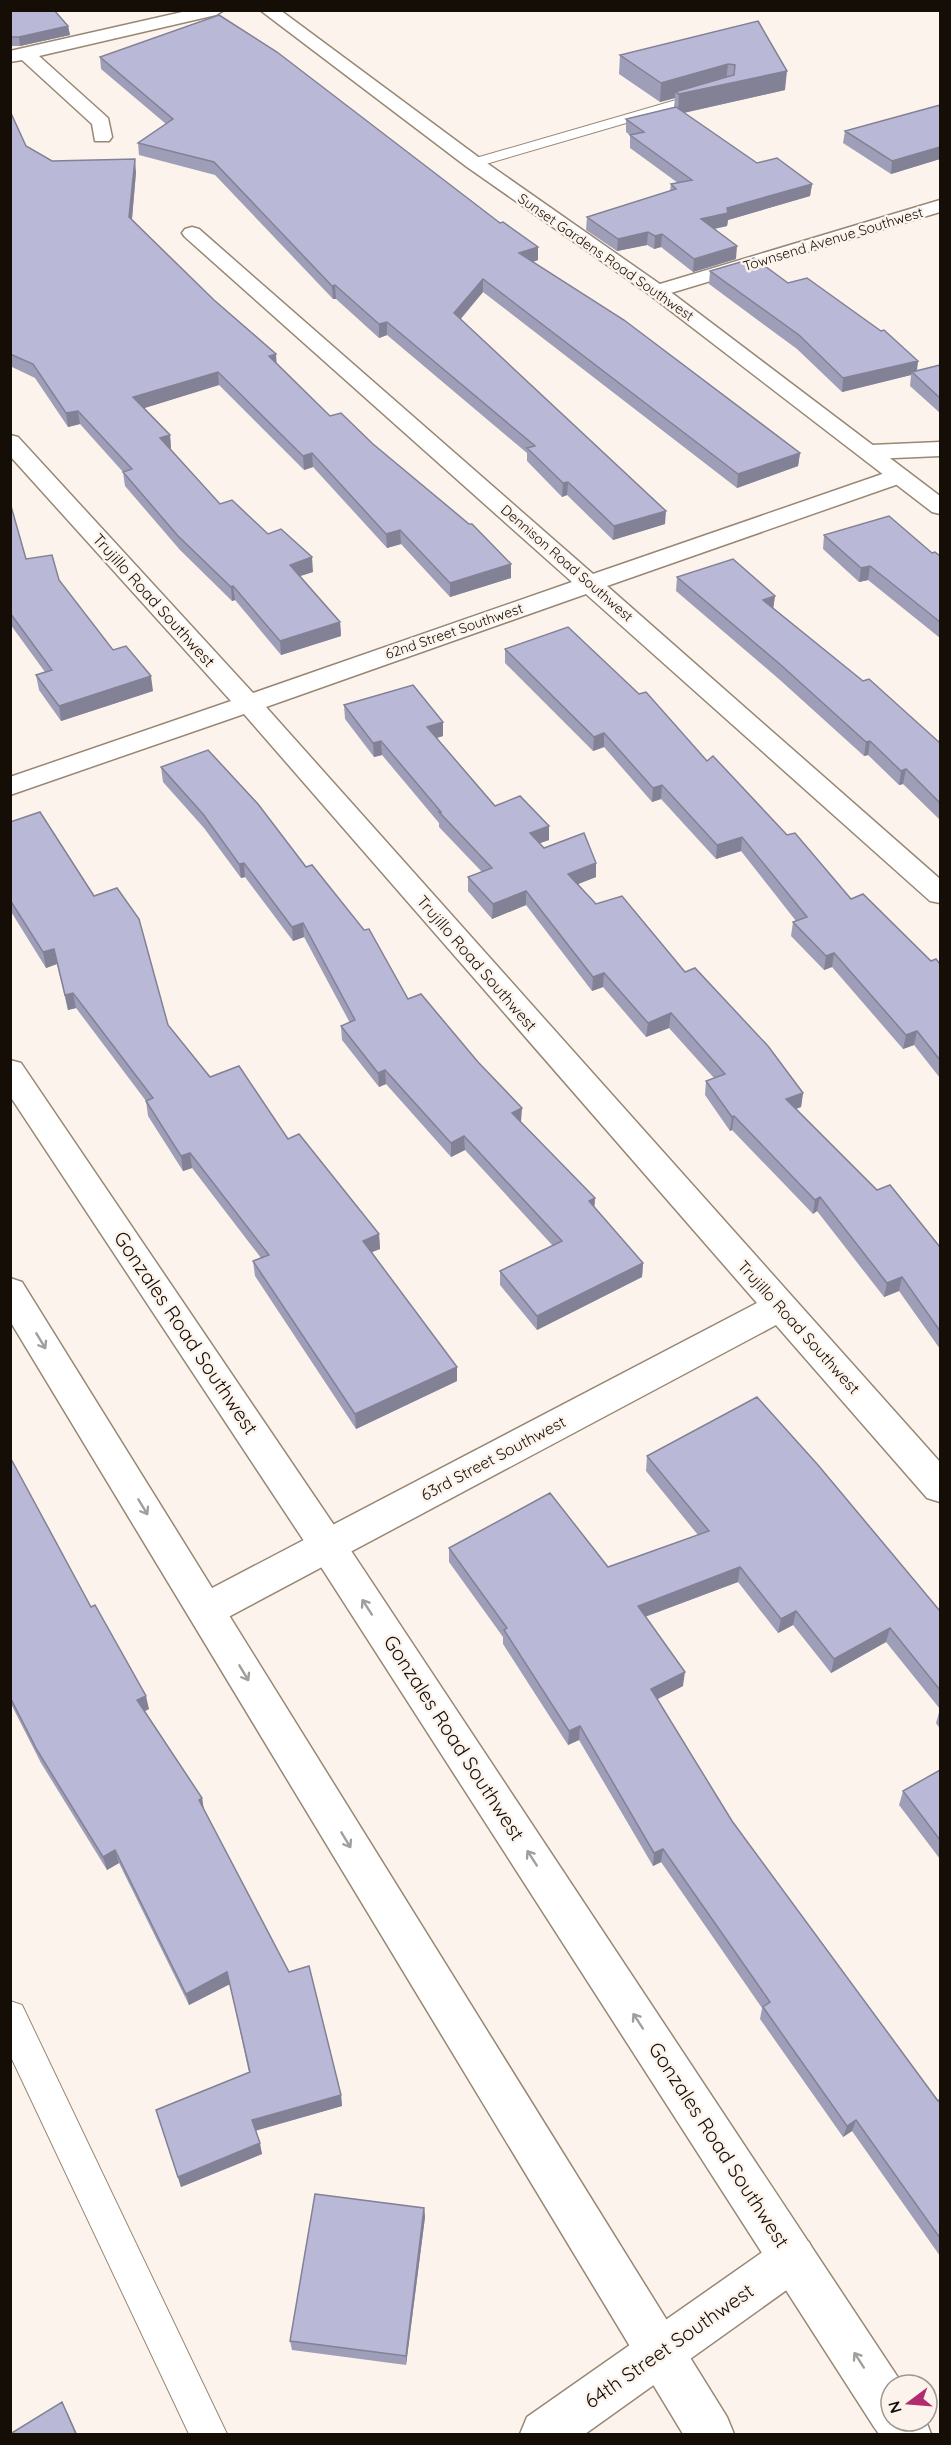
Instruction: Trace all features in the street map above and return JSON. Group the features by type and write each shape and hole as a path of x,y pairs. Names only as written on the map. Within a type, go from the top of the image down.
{"street":[{"path":"18,55 216,10"},
{"name":"Sunset Gardens Road Southwest","path":"268,10 474,163 657,291 871,452 940,507"},
{"path":"18,55 101,122 102,137"},
{"name":"Townsend Avenue Southwest","path":"657,291 940,206"},
{"name":"Dennison Road Southwest","path":"192,233 940,894"},
{"name":"Trujillo Road Southwest","path":"10,442 248,703 940,1487"},
{"path":"871,452 940,449"},
{"name":"62nd Street Southwest","path":"10,787 899,476"},
{"name":"Gonzales Road Southwest","path":"10,1071 327,1545 879,2391"},
{"path":"10,1291 710,2434"},
{"name":"63rd Street Southwest","path":"206,1610 780,1307"},
{"name":"64th Street Southwest","path":"544,2434 793,2258"}],"lane":[{"path":"474,163 727,89"},
{"path":"10,2017 208,2434"}],"building":[{"path":"10,10 54,10 68,26 10,37"},
{"path":"219,15 277,52 500,223 503,222 538,247 519,253 624,320 800,453 738,474 483,279 454,313 666,511 614,526 568,482 563,483 527,448 535,446 387,322 379,324 335,285 332,286 214,162 138,143 173,119 100,57"},
{"path":"758,21 787,71 679,94 675,92 734,75 735,65 728,64 661,83 620,55"},
{"path":"940,105 940,147 892,161 845,131"},
{"path":"676,107 757,163 777,158 812,184 727,208 728,213 701,219 737,246 694,259 662,234 655,236 648,232 618,239 587,217 676,189 671,184 692,180 630,135 644,132 626,119"},
{"path":"10,111 26,146 52,161 135,159 129,217 214,300 276,354 269,356 330,416 341,413 373,444 469,524 472,524 511,564 450,583 400,530 386,534 312,453 303,456 218,372 133,397 170,435 160,438 220,504 232,500 268,534 281,529 312,557 290,565 340,622 280,641 233,586 231,587 178,536 123,472 132,469 78,411 66,413 33,364 10,354"},
{"path":"754,258 788,283 807,278 881,331 884,330 918,361 843,378 799,335 710,271"},
{"path":"940,365 940,398 912,372"},
{"path":"11,506 26,559 52,555 59,580 113,650 126,646 151,676 59,706 36,675 52,670 10,613"},
{"path":"889,516 932,553 935,552 940,556 940,622 870,566 861,568 824,535"},
{"path":"733,559 775,596 763,600 863,681 869,679 940,743 940,803 906,769 901,771 870,741 866,742 782,666 677,577"},
{"path":"568,627 639,694 646,692 707,761 713,756 787,835 795,833 851,899 863,894 931,961 936,959 940,964 940,1060 917,1031 906,1035 834,953 826,956 793,922 807,917 742,837 717,845 662,785 653,788 604,733 594,737 505,649"},
{"path":"413,685 443,722 427,727 495,806 520,796 549,826 530,833 544,848 584,833 596,863 568,874 596,904 622,896 685,972 695,968 768,1046 803,1093 786,1099 877,1190 890,1185 940,1247 940,1331 902,1277 887,1283 820,1197 815,1200 734,1116 732,1117 706,1081 725,1074 671,1013 648,1023 604,973 593,977 526,891 493,904 468,877 492,868 439,812 441,812 381,741 373,743 344,705"},
{"path":"208,750 258,804 306,867 312,865 364,930 369,929 408,999 421,994 478,1062 522,1108 512,1113 595,1198 589,1201 643,1263 537,1316 500,1271 562,1241 464,1136 451,1143 385,1070 378,1073 341,1026 355,1020 303,923 292,927 244,863 239,864 203,814 161,767"},
{"path":"40,812 94,896 117,888 139,919 168,1025 210,1077 239,1066 288,1139 299,1134 379,1234 363,1241 457,1367 355,1414 253,1261 269,1255 190,1153 181,1156 146,1101 153,1098 73,993 65,995 54,949 43,952 10,900 10,822"},
{"path":"757,1397 818,1465 940,1611 940,1690 890,1628 834,1659 796,1611 781,1619 740,1567 638,1606 685,1672 651,1689 732,1821 938,2101 940,2099 940,2238 856,2120 847,2126 763,2007 770,2002 663,1849 654,1853 580,1726 569,1731 504,1630 507,1628 449,1548 550,1493 608,1567 709,1531 647,1456"},
{"path":"10,1457 91,1607 95,1605 146,1696 137,1700 202,1798 199,1800 289,1972 309,1966 341,2095 252,2120 260,2143 178,2177 156,2110 250,2072 227,1972 186,1994 115,1850 103,1857 37,1750 10,1697"},
{"path":"940,1770 940,1840 903,1791"},
{"path":"315,2194 424,2208 406,2356 290,2341"},
{"path":"62,2402 76,2434 10,2434"}]}
